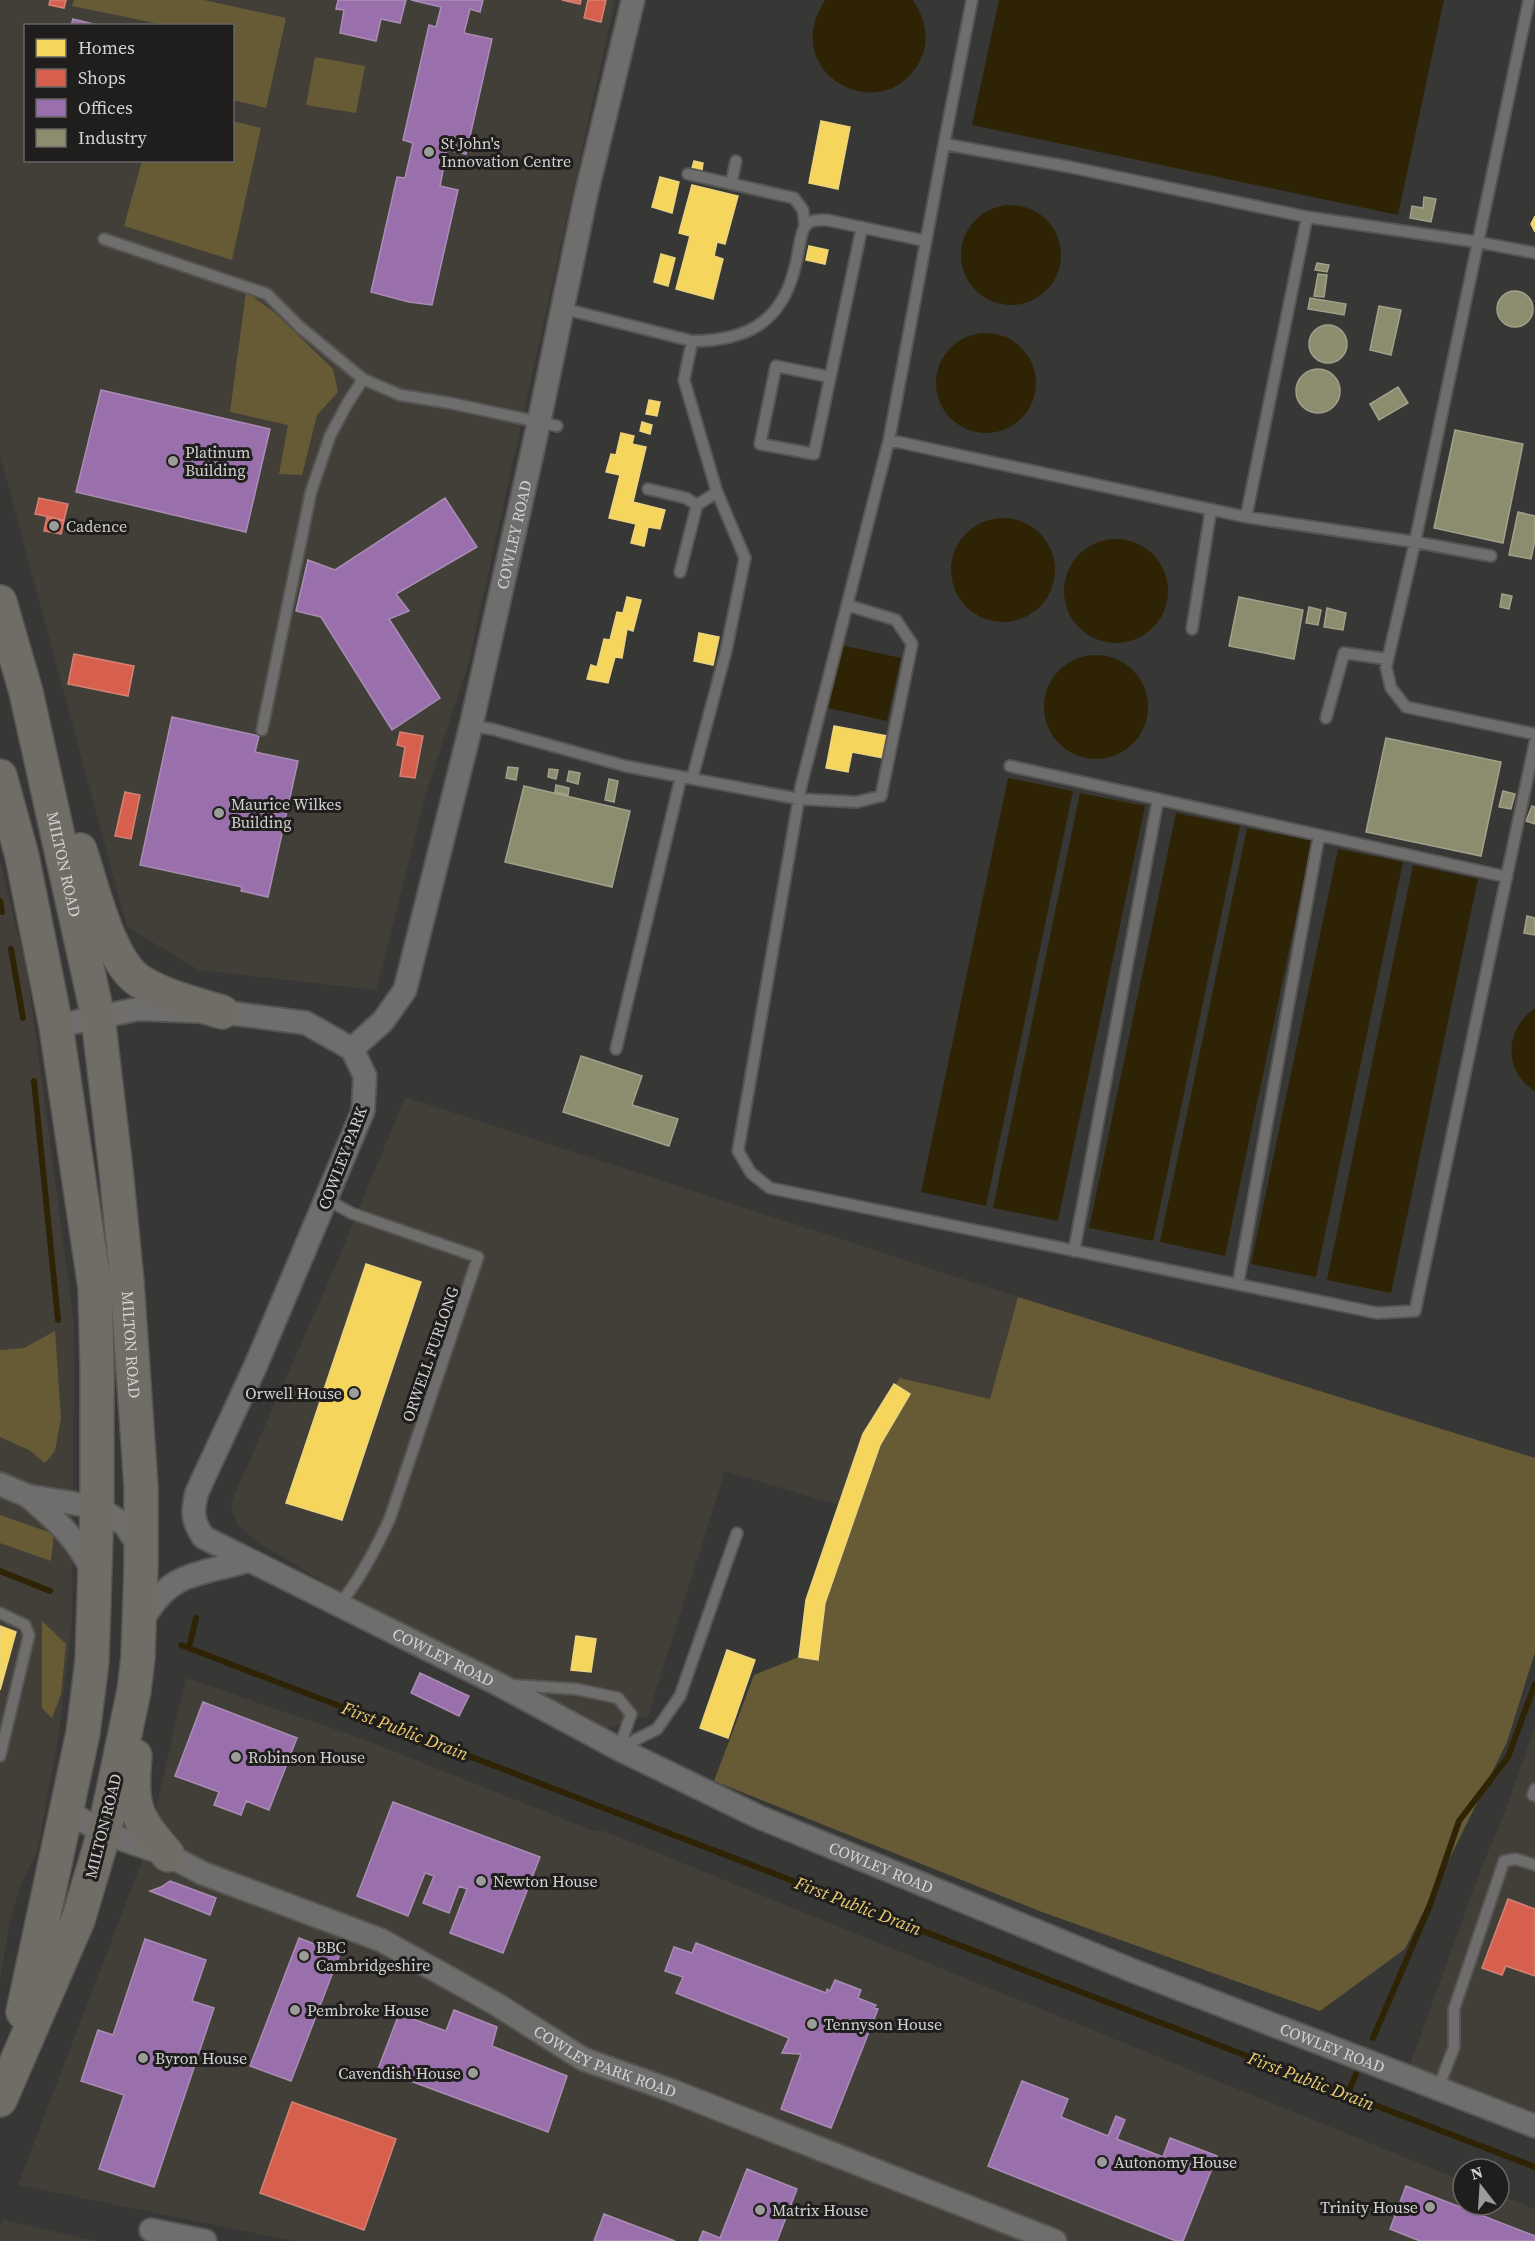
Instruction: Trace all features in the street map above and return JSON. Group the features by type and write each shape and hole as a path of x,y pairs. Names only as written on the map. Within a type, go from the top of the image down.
{"main road":[{"name":"MILTON ROAD","path":"0,602 26,692 98,1017 127,1282 141,1487 138,1657 134,1691 104,1833 78,1920 4,2089"},
{"path":"26,692 114,951 139,981 176,998 222,1012"},
{"name":"MILTON ROAD","path":"0,776 22,856 56,1026 95,1288 98,1440 95,1577 90,1671 83,1733 4,2089"},
{"path":"97,1507 108,1500 116,1484 121,1461 121,1368 127,1282"},
{"path":"134,1691 138,1714 132,1783 133,1797 141,1822 168,1855"},
{"path":"32,1966 52,1936 78,1851 88,1838 104,1833"}],"street":[{"name":"COWLEY ROAD","path":"352,1049 383,1021 405,990 548,424 561,308 633,0"},
{"path":"56,1026 138,1009 222,1012 306,1023 352,1049"},
{"name":"COWLEY PARK","path":"211,1542 203,1537 194,1522 197,1492 256,1365 363,1111 365,1076 352,1049"},
{"path":"0,1484 28,1496 97,1507 125,1525 140,1548"},
{"path":"28,1496 69,1534 83,1551 95,1577"},
{"name":"COWLEY ROAD","path":"211,1542 498,1684 618,1749 759,1817 1131,1970 1535,2126"},
{"path":"138,1625 153,1603 166,1589 179,1580 248,1561"},
{"name":"COWLEY PARK ROAD","path":"67,1810 104,1833 168,1855 202,1872 381,1940 496,2004 583,2059 670,2090 1055,2241"},
{"path":"92,1873 112,1854 137,1844"},
{"path":"151,2230 205,2241"}],"lane":[{"path":"972,0 889,440 799,799 738,1151 751,1173 770,1188 1377,1313 1415,1311 1535,742"},
{"path":"1529,0 1415,542 1386,667 1391,688 1406,707 1535,734"},
{"path":"944,144 1070,167 1306,217 1478,242 1535,253"},
{"path":"731,184 736,161"},
{"path":"561,308 692,341 709,341 732,336 755,328 776,312 792,279 805,227 803,210 794,198 688,174"},
{"path":"1246,517 1306,217"},
{"path":"805,227 814,220 827,220 926,241"},
{"path":"830,377 776,366 760,444 814,454 862,227"},
{"path":"104,238 267,294 300,327 363,379 400,395 548,424"},
{"path":"616,1049 687,778 726,651 745,558 717,492 684,380 692,341"},
{"path":"262,730 311,492 330,436 363,379"},
{"path":"889,440 1246,517 1415,542 1491,556"},
{"path":"648,489 686,498 697,505"},
{"path":"680,572 697,505 717,492"},
{"path":"1192,629 1212,509"},
{"path":"471,726 492,729 625,766 799,799 857,802 881,796 912,644 896,620 847,605"},
{"path":"1326,718 1344,653 1387,659"},
{"path":"1010,766 1507,877"},
{"path":"1074,1251 1158,799"},
{"path":"1238,1284 1319,835"},
{"name":"ORWELL FURLONG","path":"326,1199 351,1213 478,1257 390,1518 360,1576 339,1605"},
{"path":"618,1749 657,1729 680,1696 737,1533"},
{"path":"0,1612 25,1625 28,1635 0,1756"},
{"path":"498,1684 576,1689 618,1698 631,1714 618,1749"},
{"path":"1535,1789 1533,1795 1535,1796"},
{"path":"1438,2090 1454,2047 1454,2009 1504,1861 1516,1859 1535,1865"}],"shaded area":[{"path":"0,0 615,0 467,669 428,787 376,990 199,970 127,927 0,455"},
{"path":"74,0 204,0 286,18 266,108 234,100 234,24 159,24 72,6"},
{"path":"825,0 913,0 923,20 926,41 922,56 907,79 886,90 864,92 843,85 825,72 815,52 814,28"},
{"path":"999,0 1444,0 1398,215 972,125"},
{"path":"315,57 365,66 356,113 306,105"},
{"path":"234,121 261,128 232,260 124,226 142,162 234,162"},
{"path":"1011,205 1039,213 1053,227 1061,255 1053,283 1039,297 1011,305 983,297 969,283 961,255 969,227 983,213"},
{"path":"246,292 273,311 333,369 338,392 317,415 302,475 279,474 288,425 230,412"},
{"path":"986,333 1005,336 1022,347 1033,364 1036,383 1033,402 1022,419 1005,430 986,433 967,430 950,419 939,402 936,383 939,364 950,347 967,336"},
{"path":"1003,518 1023,522 1040,533 1051,550 1055,570 1051,590 1040,607 1023,618 1003,622 983,618 966,607 955,590 951,570 955,550 966,533 983,522"},
{"path":"1116,539 1136,543 1145,548 1159,562 1164,571 1168,591 1164,611 1159,620 1145,634 1136,639 1116,643 1096,639 1087,634 1073,620 1068,611 1064,591 1068,571 1073,562 1087,548 1096,543"},
{"path":"841,645 901,658 887,721 828,708"},
{"path":"1096,655 1116,659 1133,670 1144,687 1148,707 1144,727 1133,744 1116,755 1096,759 1076,755 1059,744 1048,727 1044,707 1048,687 1059,670 1076,659"},
{"path":"1008,778 1073,791 986,1206 921,1192"},
{"path":"1080,793 1145,806 1058,1221 993,1208"},
{"path":"1176,813 1240,826 1153,1241 1089,1228"},
{"path":"1247,828 1312,841 1225,1256 1160,1242"},
{"path":"1338,849 1403,862 1316,1277 1251,1264"},
{"path":"0,861 27,971 74,1323 72,1623 58,1740 37,1852 21,1884 9,1925 0,1982"},
{"path":"1413,865 1478,879 1391,1293 1327,1280"},
{"path":"1535,1008 1535,1091 1524,1083 1517,1073 1511,1050 1518,1027"},
{"path":"405,1097 1018,1297 990,1399 862,1433 838,1505 725,1471 648,1716 599,1730 410,1633 257,1542 238,1525 233,1514 231,1503 338,1260"},
{"path":"1018,1297 1535,1458 1535,1652 1507,1742 1405,1949 1320,2011 1042,1912 714,1781 754,1675 799,1657 806,1600 862,1433 900,1378 990,1399"},
{"path":"55,1331 61,1418 55,1451 45,1463 29,1450 0,1437 0,1350 24,1348"},
{"path":"0,1515 54,1534 51,1561 0,1543"},
{"path":"42,1621 66,1644 61,1694 52,1718 42,1708"},
{"path":"186,1678 363,1739 591,1830 604,1831 1451,2176 1451,2217 1511,2217 1511,2200 1535,2209 1535,2241 294,2241 18,2185 147,1848"},
{"path":"1535,1726 1535,2111 1410,2065"},
{"path":"3,2220 96,2241 0,2241 0,2227"}],"building: Homes":[{"path":"821,121 850,127 838,189 809,183"},
{"path":"694,161 703,163 702,170 692,168"},
{"path":"660,177 679,182 672,213 652,207"},
{"path":"692,185 738,196 725,244 717,242 714,256 723,259 713,299 676,289 690,236 679,233"},
{"path":"1535,216 1535,232 1531,224"},
{"path":"809,246 828,250 825,264 806,260"},
{"path":"661,254 675,258 668,286 654,282"},
{"path":"649,400 660,402 657,416 646,414"},
{"path":"642,422 652,425 650,434 640,431"},
{"path":"621,433 634,436 632,444 646,447 633,502 665,510 660,529 648,527 644,546 631,543 636,524 609,518 620,475 606,472 611,454 616,455"},
{"path":"627,597 641,600 633,631 627,629 622,658 615,657 608,683 587,679 591,665 597,667 604,639 610,640 617,612 623,613"},
{"path":"699,633 719,637 713,665 694,661"},
{"path":"834,726 888,736 884,758 852,752 848,772 826,768"},
{"name":"Orwell House","path":"366,1264 421,1282 342,1520 286,1503"},
{"path":"894,1384 910,1394 880,1445 825,1603 818,1660 799,1657 806,1600 863,1434"},
{"path":"0,1626 16,1632 0,1690"},
{"path":"576,1636 596,1639 591,1672 571,1670"},
{"path":"727,1650 755,1660 728,1738 700,1728"}],"building: Shops":[{"path":"50,0 66,0 64,8 49,5"},
{"path":"562,0 581,0 580,4"},
{"path":"588,0 606,0 601,22 584,18"},
{"path":"39,498 68,504 64,520 35,514"},
{"name":"Cadence","path":"47,517 64,521 61,534 44,531"},
{"path":"74,654 134,666 128,696 68,684"},
{"path":"400,732 423,736 415,778 400,776 405,747 397,745"},
{"path":"125,792 140,795 131,839 115,836"},
{"path":"1508,1899 1535,1909 1535,1976 1506,1966 1502,1975 1482,1968"},
{"path":"292,2102 396,2139 364,2230 260,2193"}],"building: Offices":[{"path":"338,0 406,0 400,23 381,19 376,41 340,33 344,10 336,9"},
{"name":"St John's Innovation Centre","path":"411,0 483,0 480,12 470,9 464,33 492,39 466,154 447,150 440,186 458,190 432,305 409,302 371,292 397,177 405,178 413,143 403,140 429,25 436,27 441,7"},
{"path":"73,19 93,24 72,24"},
{"name":"Platinum Building","path":"101,390 270,429 246,532 76,492"},
{"path":"445,498 477,547 396,594 409,611 389,619 440,698 392,730 321,617 296,611 308,560 335,570"},
{"name":"Maurice Wilkes Building","path":"172,717 259,736 255,752 298,761 268,897 241,891 242,887 140,865"},
{"path":"420,1673 469,1696 459,1716 411,1693"},
{"name":"Robinson House","path":"203,1702 297,1738 269,1810 246,1801 241,1815 214,1805 219,1792 175,1776"},
{"name":"Newton House","path":"393,1802 540,1857 503,1953 450,1933 467,1889 459,1886 449,1913 423,1903 434,1876 425,1873 408,1916 357,1896"},
{"path":"170,1881 216,1898 210,1915 150,1891"},
{"name":"Pembroke House","path":"299,1938 340,1954 291,2081 250,2066"},
{"name":"Byron House","path":"145,1939 206,1960 192,2001 214,2008 154,2187 99,2169 124,2095 81,2081 98,2030 113,2035"},
{"name":"Tennyson House","path":"696,1943 826,1993 827,1989 830,1991 835,1980 861,1990 858,1998 876,2005 874,2008 878,2009 831,2128 781,2109 801,2054 782,2053 789,2038 676,1993 683,1977 665,1971 674,1947 692,1953"},
{"name":"Cavendish House","path":"454,2010 497,2027 492,2046 567,2076 548,2132 378,2069 399,2014 446,2031"},
{"name":"Autonomy House","path":"1022,2081 1068,2099 1061,2117 1108,2136 1116,2116 1125,2120 1117,2139 1163,2157 1170,2138 1217,2156 1183,2241 1176,2241 988,2166"},
{"name":"Matrix House","path":"747,2169 797,2189 777,2241 699,2241 703,2231 720,2238"},
{"name":"Trinity House","path":"1406,2186 1451,2203 1451,2217 1486,2217 1535,2236 1535,2241 1420,2241 1390,2229"},
{"path":"604,2214 675,2241 594,2241"}],"building: Industry":[{"path":"1424,197 1436,199 1431,222 1410,218 1412,206 1423,208"},
{"path":"1317,263 1329,265 1327,272 1315,270"},
{"path":"1318,274 1327,275 1324,297 1314,296"},
{"path":"1515,291 1528,296 1533,309 1528,322 1515,327 1502,322 1497,309 1502,296"},
{"path":"1310,298 1346,304 1344,315 1308,309"},
{"path":"1379,306 1401,310 1391,355 1370,350"},
{"path":"1328,325 1341,331 1347,344 1341,357 1328,363 1315,357 1309,344 1315,331"},
{"path":"1318,369 1333,376 1340,391 1333,406 1318,413 1303,406 1296,391 1303,376"},
{"path":"1398,387 1408,403 1379,420 1370,404"},
{"path":"1455,430 1523,444 1503,543 1434,528"},
{"path":"1518,512 1535,516 1535,540 1531,559 1509,555"},
{"path":"1502,594 1512,596 1509,609 1500,607"},
{"path":"1239,597 1303,610 1294,659 1229,646"},
{"path":"1309,607 1321,610 1318,625 1306,623"},
{"path":"1327,608 1346,613 1343,630 1324,627"},
{"path":"1386,738 1501,762 1481,856 1366,832"},
{"path":"508,767 518,768 516,780 506,778"},
{"path":"549,769 558,770 556,779 548,777"},
{"path":"569,771 580,773 578,784 567,781"},
{"path":"609,779 618,781 614,802 605,800"},
{"path":"556,785 569,788 568,795 555,792"},
{"path":"524,786 630,811 612,887 505,862"},
{"path":"1503,791 1515,794 1511,809 1499,807"},
{"path":"1532,806 1535,807 1535,824 1526,821"},
{"path":"1527,916 1535,918 1535,935 1524,933"},
{"path":"581,1056 642,1076 632,1105 678,1119 669,1146 563,1112"}],"waterway":[{"path":"0,901 2,912"},
{"path":"11,949 23,1018"},
{"path":"34,1081 58,1320"},
{"path":"0,1571 50,1591"},
{"path":"189,1648 196,1618"},
{"name":"First Public Drain","path":"181,1645 1535,2167"},
{"name":"First Public Drain","path":"1373,2038 1430,1905 1459,1821 1508,1757 1535,1684"},
{"path":"1347,2095 1356,2074"}],"place":[{"name":"St John's Innovation Centre","path":"429,152"},
{"name":"Platinum Building","path":"173,461"},
{"name":"Cadence","path":"54,526"},
{"name":"Maurice Wilkes Building","path":"219,813"},
{"name":"Orwell House","path":"354,1393"},
{"name":"Robinson House","path":"236,1757"},
{"name":"Newton House","path":"481,1881"},
{"name":"BBC Cambridgeshire","path":"304,1956"},
{"name":"Pembroke House","path":"295,2010"},
{"name":"Tennyson House","path":"812,2024"},
{"name":"Byron House","path":"143,2058"},
{"name":"Cavendish House","path":"473,2073"},
{"name":"Autonomy House","path":"1102,2162"},
{"name":"Trinity House","path":"1430,2207"},
{"name":"Matrix House","path":"760,2210"}]}
